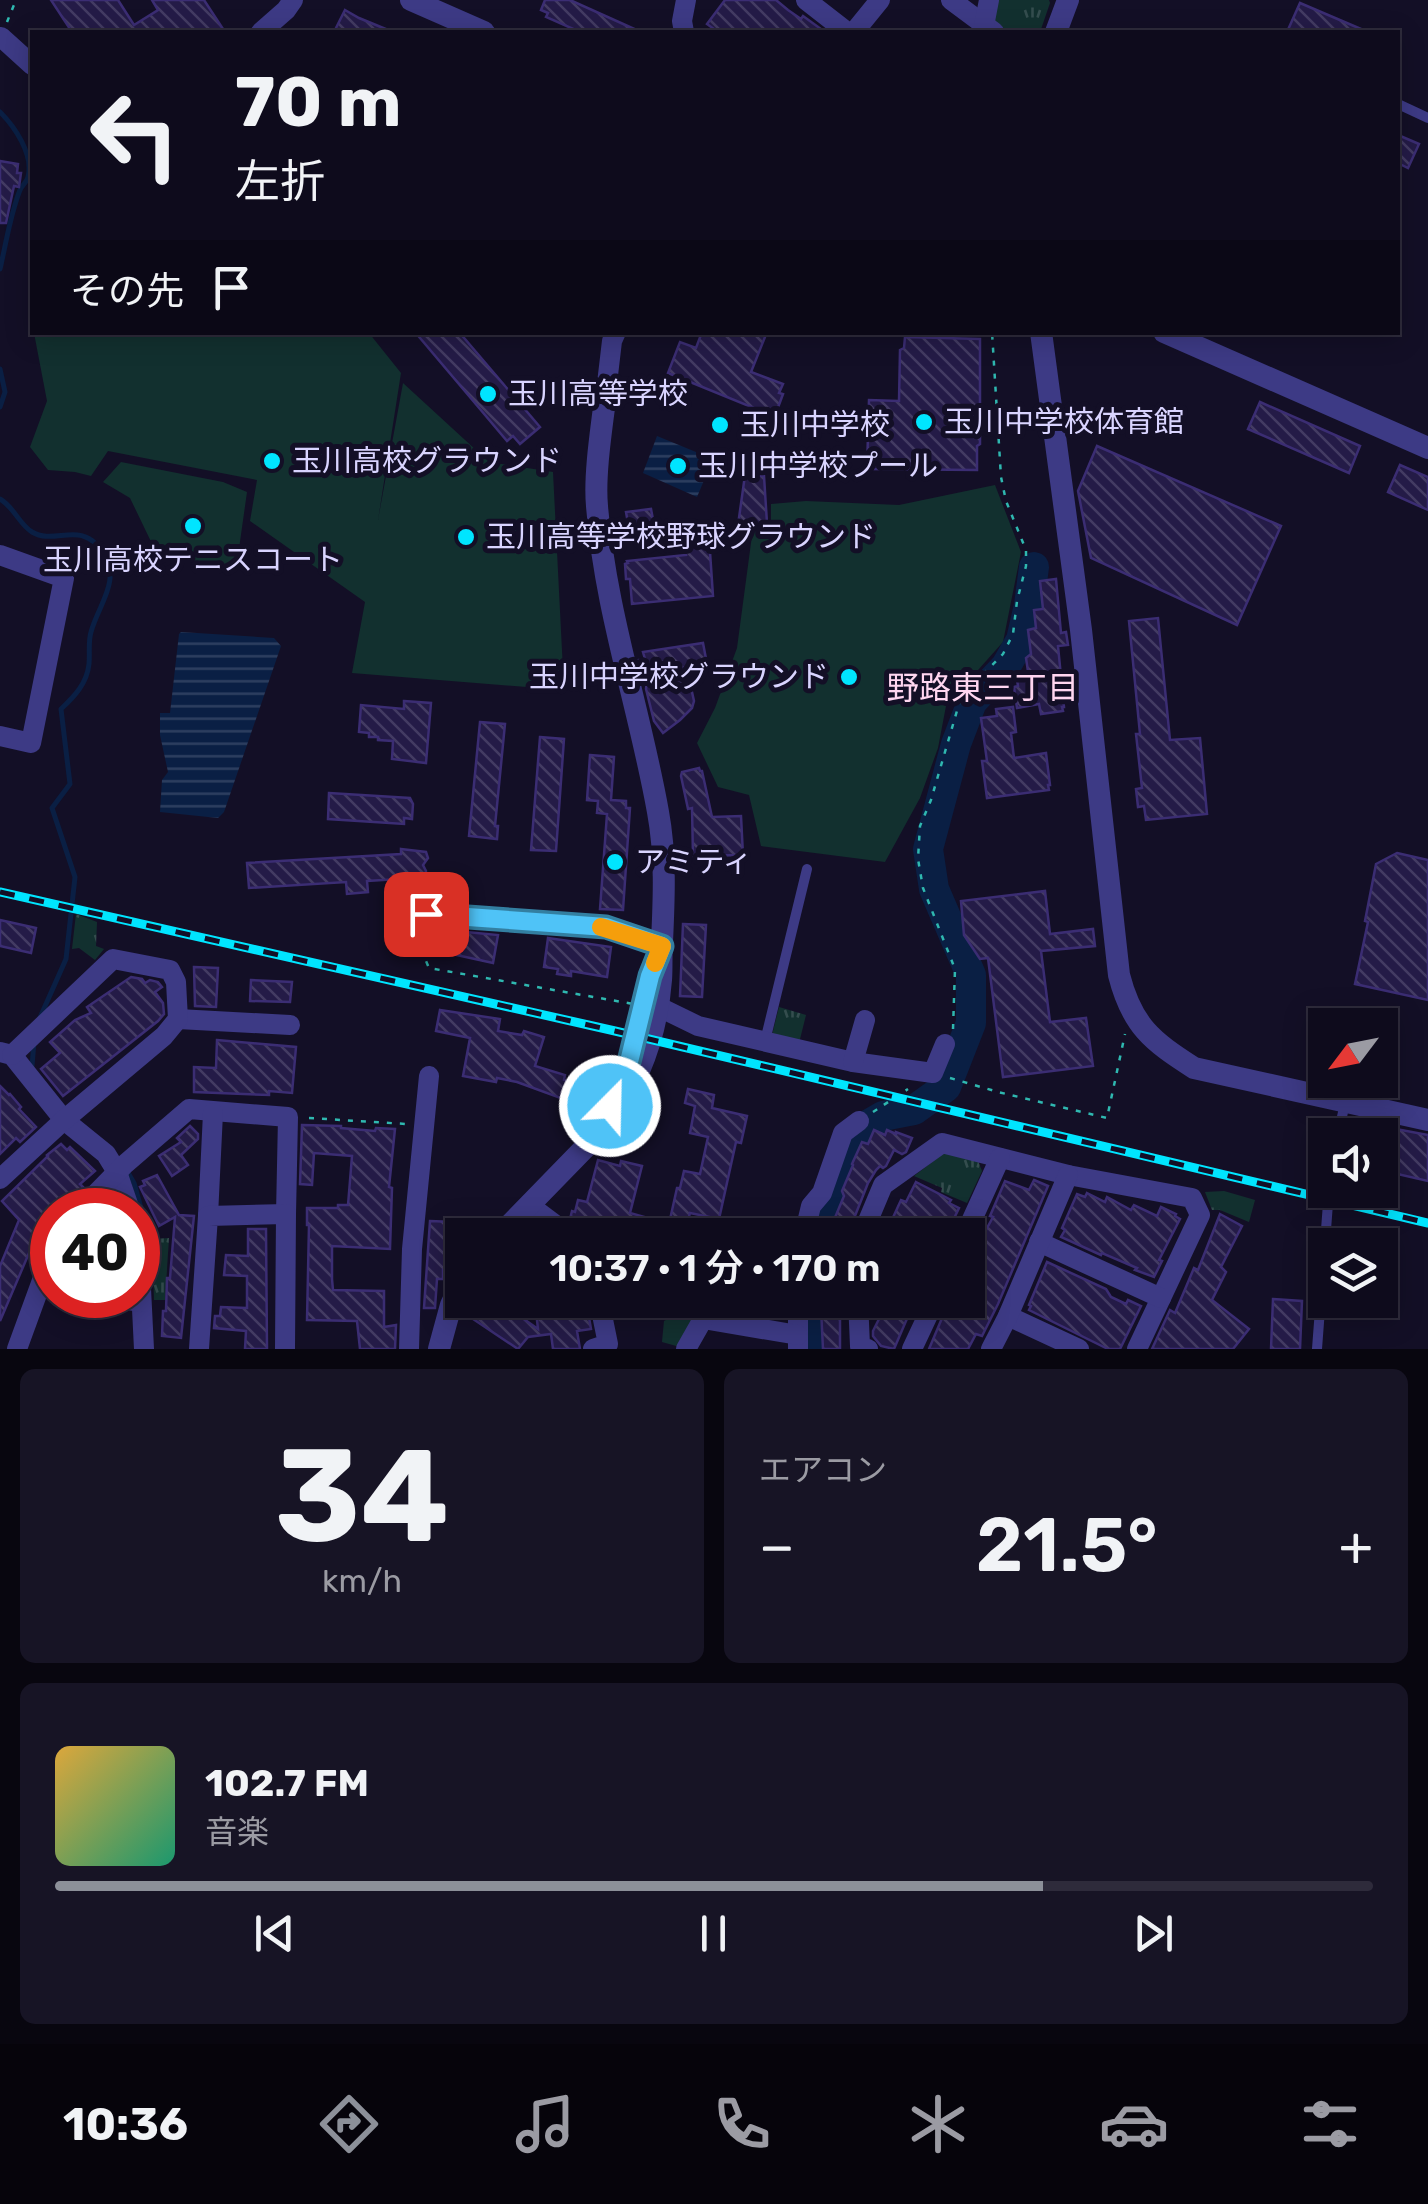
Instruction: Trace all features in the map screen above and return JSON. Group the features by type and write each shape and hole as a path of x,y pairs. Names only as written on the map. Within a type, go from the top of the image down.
{"street":[{"path":"263,30 293,0"},
{"path":"411,0 479,30"},
{"path":"806,0 847,30"},
{"path":"852,30 880,0"},
{"path":"952,0 989,29"},
{"path":"989,0 989,29"},
{"path":"1057,30 1068,0"},
{"path":"1,36 30,63"},
{"path":"516,1218 623,1104 647,1050 650,1006 661,978 663,874 658,815 610,600 596,503 615,335"},
{"path":"1041,335 1082,630 1119,976 1125,1000 1146,1034 1194,1068 1428,1120"},
{"path":"1171,335 1428,448"},
{"path":"0,555 64,578 30,743 0,736"},
{"path":"426,914 606,927 662,946"},
{"path":"0,1179 64,1120 164,1036 178,1018 176,982 170,970 113,959 6,1053 64,1120 106,1154 122,1188"},
{"path":"650,1006 698,1026 853,1062 933,1073 945,1044"},
{"path":"178,1018 290,1026"},
{"path":"853,1062 865,1020"},
{"path":"409,1349 412,1250 429,1076"},
{"path":"101,1188 189,1109 288,1117 285,1349"},
{"path":"200,1349 213,1112"},
{"path":"808,1218 811,1206 822,1193 843,1133 859,1121"},
{"path":"869,1218 883,1185 942,1144 1068,1175 1192,1198 1200,1215 1137,1349"},
{"path":"973,1218 1000,1158"},
{"path":"991,1349 1068,1175"},
{"path":"529,1205 546,1218"},
{"path":"208,1216 286,1214"},
{"path":"1039,1242 1161,1298"},
{"path":"1008,1316 1078,1349"},
{"path":"17,1349 32,1318"},
{"path":"142,1318 144,1349"},
{"path":"439,1349 448,1318"},
{"path":"593,1349 608,1344 603,1318"},
{"path":"686,1349 701,1318"},
{"path":"728,1318 798,1342"},
{"path":"859,1318 860,1346 868,1349"},
{"path":"912,1349 927,1318"}],"lane":[{"path":"1400,105 1428,118"},
{"path":"765,1041 807,869"},
{"path":"1342,1118 1346,1102"},
{"path":"1316,1349 1328,1208"}],"path":[{"path":"1,36 16,0"},
{"path":"945,1044 954,1028 955,969 924,888 918,859 920,826 961,697 1003,654 1013,634 1026,566 1026,550 1000,478 992,335"},
{"path":"423,954 430,968 650,1006"},
{"path":"859,1121 933,1073 1107,1118 1130,1007"},
{"path":"288,1117 425,1124"}],"green space":[{"path":"996,0 1049,0 1041,30 1004,30 992,21"},
{"path":"34,335 371,335 401,373 378,520 403,383 489,462 553,472 564,690 352,673 365,602 250,521 257,480 108,451 91,476 48,470 30,447 47,401"},
{"name":"玉川高校テニスコート","path":"121,462 223,482 247,492 236,570 157,554 130,498 103,482"},
{"name":"玉川中学校グラウンド","path":"995,485 1021,552 1003,642 946,706 938,748 920,798 885,862 761,846 749,795 718,787 697,743 715,708 737,648 753,528 771,525 771,504 806,501 899,505"},
{"path":"76,914 97,922 96,946 104,949 95,960 79,948 72,949"},
{"path":"779,1007 806,1015 799,1043 771,1039"},
{"path":"944,1153 978,1161 982,1171 967,1203 914,1176"},
{"path":"1224,1191 1255,1200 1249,1222 1212,1210 1205,1192"},
{"path":"169,1238 165,1300 160,1300 160,1239"},
{"path":"696,1318 680,1347 662,1342 664,1321"}],"water":[{"name":"玉川中学校プール","path":"657,436 713,459 697,497 643,473"},
{"path":"181,632 274,638 281,646 224,812 218,818 160,812 162,780 168,772 160,713 170,713"}],"building":[{"path":"51,0 118,0 134,25 158,10 152,0 204,0 224,30 71,30"},
{"path":"545,0 570,0 637,30 575,30 546,17 548,13 541,10"},
{"path":"725,0 776,0 822,30 715,30 707,24"},
{"path":"1300,3 1363,30 1288,30"},
{"path":"345,10 388,30 335,30"},
{"path":"1400,136 1419,144 1408,168 1400,164"},
{"path":"0,161 18,164 17,173 21,173 6,223 0,223"},
{"path":"418,335 462,335 540,427 520,444 513,436 507,441"},
{"name":"玉川中学校","path":"701,335 766,335 751,372 783,384 776,413 772,411 771,415 668,373 680,342 696,348"},
{"name":"玉川中学校体育館","path":"905,337 980,339 977,470 867,469 869,400 899,401 900,350 904,348"},
{"path":"1260,402 1360,446 1349,473 1248,429"},
{"path":"1097,446 1281,526 1237,625 1091,558 1078,491"},
{"path":"1400,465 1428,477 1428,510 1388,492"},
{"path":"745,475 764,476 767,523 738,525"},
{"path":"651,509 655,530 630,534 626,512"},
{"path":"709,537 713,596 632,604 630,579 626,579 627,561 686,555 688,540"},
{"path":"1056,579 1061,633 1066,632 1068,645 1058,646 1064,707 1063,711 1041,714 1039,704 1017,708 1014,687 1018,686 1017,680 1029,678 1028,630 1036,628 1034,610 1043,609 1040,581"},
{"path":"1158,618 1170,740 1200,738 1207,814 1146,820 1144,806 1138,807 1136,789 1142,788 1136,734 1140,734 1129,621"},
{"path":"703,643 707,664 676,669 692,692 692,708 663,733 654,721 646,689 648,673 643,674 639,660 645,659 643,652"},
{"path":"404,701 431,703 426,763 392,759 393,741 359,732 361,705 404,709"},
{"path":"1013,707 1014,758 1046,753 1049,790 987,798 981,718 997,716 996,709"},
{"path":"480,722 505,724 497,839 469,836"},
{"path":"540,737 564,739 556,851 531,850"},
{"name":"アミティ","path":"590,755 614,757 611,800 626,801 626,808 630,808 623,910 600,909 607,814 597,813 598,801 587,800"},
{"path":"699,768 712,817 741,816 743,855 693,856 692,808 688,809 681,776 682,772"},
{"path":"329,793 410,798 412,819 404,818 404,824 328,819"},
{"path":"401,849 426,852 422,896 398,893 399,879 367,881 368,892 347,894 346,882 249,888 247,863 401,854"},
{"path":"1397,853 1428,860 1428,1000 1355,984 1376,864"},
{"path":"1045,891 1050,934 1093,929 1095,946 1041,951 1050,1022 1086,1018 1093,1066 1003,1077 988,958 980,959 964,935 961,901"},
{"path":"0,920 36,928 31,953 0,946"},
{"path":"683,924 706,925 702,997 680,996"},
{"path":"456,931 498,935 493,963 452,954"},
{"path":"548,938 611,947 607,977 571,971 571,976 557,974 558,969 544,967"},
{"path":"194,967 218,968 216,1007 195,1006"},
{"path":"131,977 145,983 158,982 162,987 155,992 163,1003 164,1014 63,1096 41,1069 60,1053 50,1042 75,1020 91,1013 87,1007"},
{"path":"251,980 292,982 290,1002 250,1001"},
{"path":"440,1010 500,1019 498,1031 522,1035 524,1031 544,1037 535,1066 565,1075 564,1080 580,1085 574,1103 517,1082 463,1076 470,1038 436,1031"},
{"path":"217,1040 296,1047 292,1093 194,1092 194,1067 216,1068"},
{"path":"0,1086 36,1127 20,1142 16,1138 0,1154"},
{"path":"688,1089 714,1095 712,1108 747,1116 741,1143 736,1142 719,1218 690,1213 689,1218 670,1218 684,1171 700,1174 708,1137 690,1133 695,1106 685,1103"},
{"path":"302,1125 395,1129 389,1187 390,1249 332,1246 332,1279 333,1290 384,1291 384,1327 396,1325 395,1349 360,1349 357,1321 307,1320 307,1208 348,1205 352,1156 314,1153 312,1185 300,1184"},
{"path":"190,1126 198,1139 181,1155 188,1165 172,1176 159,1156 181,1142 177,1138"},
{"path":"1398,1129 1428,1135 1428,1181 1398,1174"},
{"path":"874,1130 912,1138 906,1152 894,1150 886,1166 876,1170 854,1218 835,1218 852,1164 862,1142 868,1144"},
{"path":"61,1144 67,1150 70,1147 95,1171 80,1184 82,1188 30,1188 30,1251 0,1321 0,1266 19,1220 2,1201"},
{"path":"598,1160 642,1166 630,1213 648,1218 570,1218 578,1200 587,1202"},
{"path":"157,1175 179,1215 194,1216 181,1338 162,1336 175,1217 160,1225 160,1188 140,1188 145,1185 143,1181"},
{"path":"1034,1180 1048,1186 982,1336 976,1334 968,1349 929,1349 942,1318 985,1318 985,1232 993,1217 990,1216 1005,1181 1029,1190"},
{"path":"916,1182 959,1208 954,1218 893,1218 901,1200 906,1202"},
{"path":"1087,1193 1105,1202 1107,1197 1131,1210 1134,1205 1157,1216 1161,1207 1180,1219 1154,1277 1061,1237 1077,1194 1085,1197"},
{"path":"1220,1214 1242,1226 1221,1267 1226,1272 1212,1300 1249,1329 1233,1349 1152,1349 1170,1310 1175,1313 1194,1268 1198,1270"},
{"path":"430,1221 445,1222 443,1279 437,1279 435,1308 424,1308"},
{"path":"248,1229 266,1229 267,1349 245,1349 246,1331 214,1328 221,1307 247,1308 247,1276 224,1275 226,1255 248,1256"},
{"path":"1047,1262 1106,1289 1111,1297 1141,1306 1120,1349 1108,1349 1029,1310"},
{"path":"1273,1299 1302,1301 1300,1349 1271,1349"},
{"path":"472,1318 522,1318 538,1329 537,1318 589,1318 591,1329 577,1331 580,1349 553,1349 551,1334 528,1337 518,1349"},
{"path":"821,1318 840,1318 840,1349 823,1349"},
{"path":"880,1318 907,1318 894,1349 881,1346 873,1331"}],"waterway":[{"path":"0,112 22,141 29,168 14,209 0,269"},
{"path":"0,369 5,392 0,407"},
{"path":"0,499 27,529 38,535 78,535 92,541 103,552 110,573 107,593 90,636 86,677 61,709 70,784 52,808 75,877 66,959 38,1022"},
{"path":"823,1218 846,1142 883,1116 914,1110 946,1087 971,1023 971,975 934,889 928,849 956,744 972,702 1006,666 1021,640 1034,567"},
{"path":"32,1066 34,1042"},
{"path":"127,1171 135,1188"},
{"path":"811,1318 812,1349"}],"railway":[{"path":"0,892 615,1031 1428,1223"}],"slow traffic":[{"path":"601,927 662,946 655,963"}],"place":[{"name":"玉川高等学校","path":"488,394"},
{"name":"玉川中学校体育館","path":"924,422"},
{"name":"玉川中学校","path":"720,425"},
{"name":"玉川高校グラウンド","path":"272,461"},
{"name":"玉川中学校プール","path":"678,466"},
{"name":"玉川高校テニスコート","path":"193,526"},
{"name":"玉川高等学校野球グラウンド","path":"466,537"},
{"name":"玉川中学校グラウンド","path":"849,677"},
{"name":"アミティ","path":"615,862"}],"district":[{"name":"野路東三丁目","path":"983,688"}],"route":[{"path":"426,914 606,927 662,946 650,976 626,1074 610,1106"}]}
